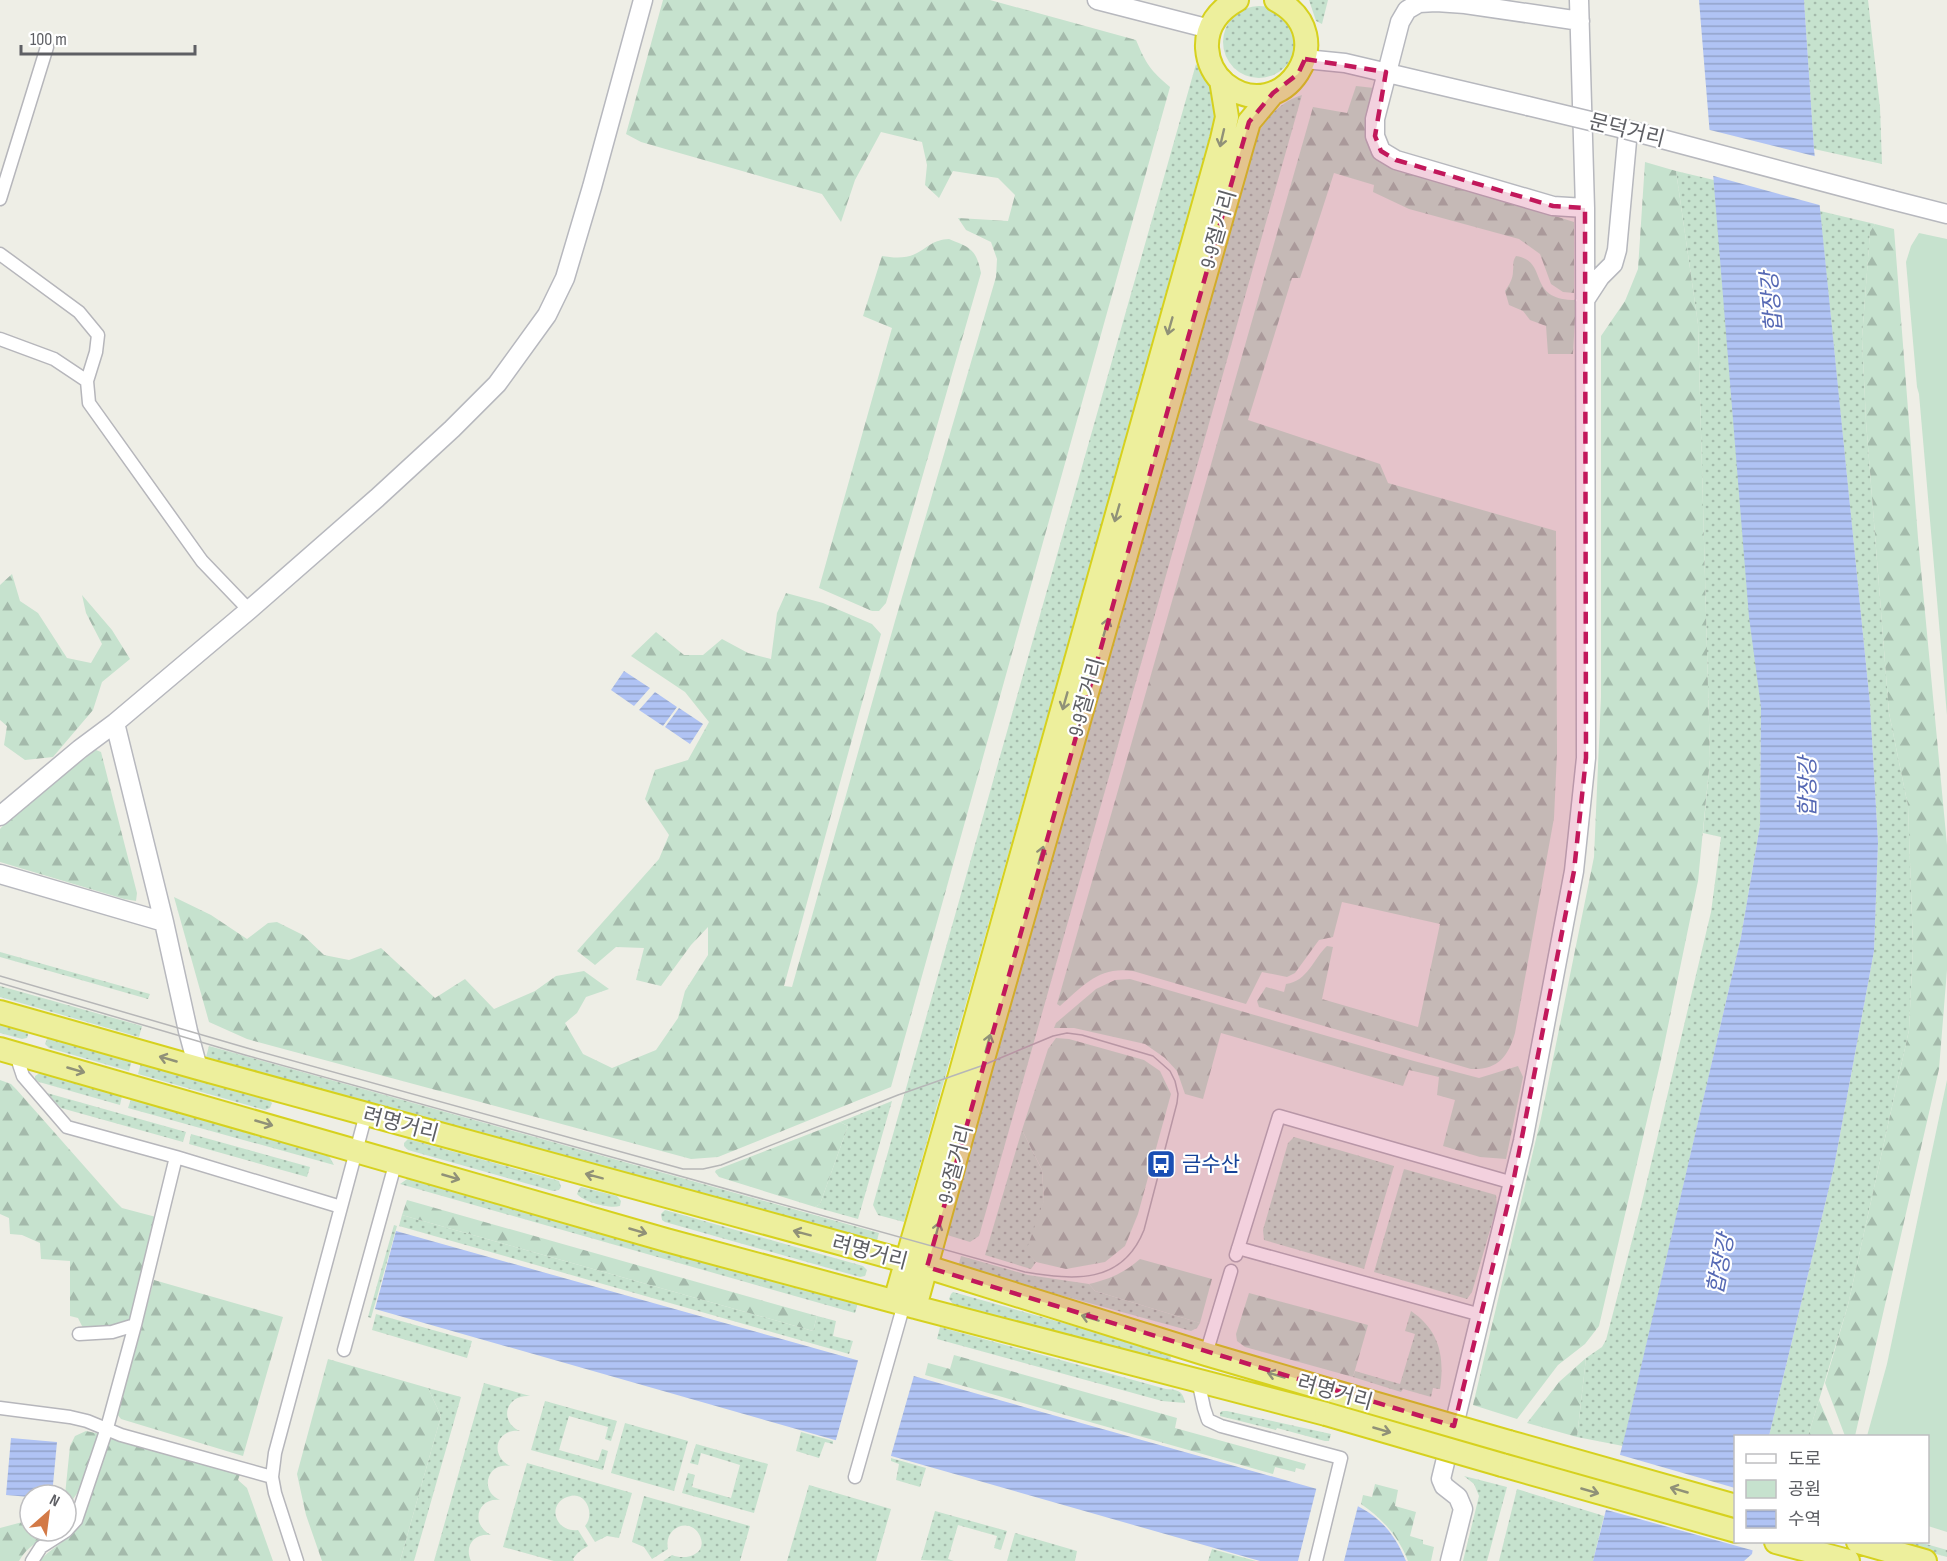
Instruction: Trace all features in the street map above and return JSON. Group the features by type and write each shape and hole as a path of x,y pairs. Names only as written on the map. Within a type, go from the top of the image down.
{"highway":[{"path":"1209,29 1216,17 1237,0"},
{"path":"1283,2 1297,16 1304,29 1307,44 1305,59"},
{"name":"9·9절거리","path":"905,1304 1222,139 1227,117 1221,80 1208,56 1209,29"},
{"name":"9·9절거리","path":"916,1264 988,1043 1249,122 1273,93 1287,86 1298,74 1305,59"},
{"path":"1221,80 1232,89 1245,94 1259,96 1273,93"},
{"name":"려명거리","path":"0,1012 916,1264 1206,1354 1734,1505"},
{"name":"려명거리","path":"10,1052 666,1240 1326,1414 1734,1530"},
{"path":"1780,1543 1835,1558"},
{"path":"1862,1543 1925,1561"}],"street":[{"path":"0,816 249,610 453,429 497,384 547,315 559,292 572,256 643,0"},
{"path":"1097,0 1209,29"},
{"path":"1450,1561 1463,1509 1458,1497 1444,1486 1441,1479 1523,1141 1574,871 1586,758 1585,208 1579,0"},
{"path":"1580,21 1465,3 1419,3 1407,10 1400,22 1375,119 1375,136 1381,151 1396,160 1552,206 1585,208"},
{"path":"0,199 47,47"},
{"name":"문덕거리","path":"1305,59 1345,63 1386,72 1628,130 1947,214"},
{"path":"1584,301 1600,277 1613,264 1617,250 1628,130"},
{"path":"0,254 79,312 98,335 96,352 87,381 89,403 202,561 249,610"},
{"path":"0,339 54,359 87,381"},
{"path":"115,723 198,1068"},
{"path":"0,874 164,922"},
{"path":"10,1052 20,1064 23,1076 67,1127 341,1207"},
{"path":"297,1561 281,1514 272,1477 277,1444 366,1114"},
{"path":"1481,1315 1237,1251 1279,1116 1513,1183"},
{"path":"78,1514 107,1428 176,1157"},
{"path":"344,1350 396,1161"},
{"path":"1206,1354 1231,1271"},
{"path":"855,1477 905,1304"},
{"path":"79,1334 112,1332 135,1325"},
{"path":"1198,1380 1208,1420 1221,1426 1341,1458 1316,1561"},
{"path":"0,1408 70,1417 107,1428 121,1435 272,1477"},
{"path":"32,1561 41,1547 47,1543"}],"highlighted area":[{"path":"1305,59 1386,72 1375,136 1381,151 1396,160 1553,206 1585,208 1586,758 1574,871 1513,1183 1454,1426 927,1267 1249,122 1273,93 1298,74"}],"green space":[{"path":"663,0 990,0 1136,40 1150,66 1170,87 891,1087 718,1157 691,1159 247,1039 209,1022 174,897 211,915 247,939 268,923 277,922 303,935 324,955 349,960 381,948 435,998 465,979 494,1009 535,991 556,976 584,971 609,989 586,997 577,1013 565,1023 583,1054 612,1068 656,1050 678,1018 685,991 708,955 708,927 691,945 661,986 636,980 644,948 616,947 595,965 577,951 659,859 669,835 645,799 655,770 688,760 709,722 685,692 631,656 656,632 684,655 703,655 722,639 748,653 771,659 777,613 786,593 823,603 872,624 881,634 784,986 792,987 895,621 996,277 997,259 991,242 966,230 958,218 1008,221 1015,195 998,178 953,171 939,198 925,185 927,165 922,142 881,132 855,180 841,222 822,194 641,142 626,134"},
{"path":"1309,0 1328,0 1322,24 1316,21"},
{"path":"1804,0 1868,0 1880,107 1882,164 1814,149"},
{"path":"1259,6 1279,12 1289,22 1295,42 1289,62 1279,72 1259,78 1239,72 1229,62 1223,42 1229,22 1239,12"},
{"path":"1196,64 1210,87 1214,114 1213,132 904,1222 878,1215 873,1205"},
{"path":"1356,86 1374,88 1366,134 1453,184 1574,222 1574,293 1563,292 1551,284 1540,254 1519,239 1409,209 1373,192 1374,185 1334,173 1300,278 1292,278 1248,420 1380,464 1388,483 1556,531 1557,753 1554,818 1515,1033 1505,1055 1495,1064 1480,1069 1471,1069 1259,1007 1257,1001 1266,987 1284,992 1286,984 1300,979 1327,946 1333,947 1322,999 1418,1027 1440,924 1342,902 1333,937 1319,940 1295,973 1287,977 1262,972 1246,1004 1133,971 1121,970 1101,974 1060,1006 1057,1004 1313,107 1347,113"},
{"path":"1302,95 979,1236 970,1242 944,1234 1252,144 1261,128 1278,108"},
{"path":"1645,162 1676,171 1698,324 1710,759 1698,881 1661,1060 1599,1326 1585,1344 1558,1365 1517,1419 1473,1405 1541,1118 1594,857 1601,697 1601,336 1625,301 1638,269"},
{"path":"1676,171 1714,180 1761,707 1760,825 1741,937 1623,1446 1577,1437 1586,1358 1602,1347 1606,1340 1641,1206 1711,912 1721,837 1703,833 1710,759 1698,324"},
{"path":"1820,211 1875,224 1870,233 1862,338 1866,421 1889,713 1908,806 1913,946 1909,1030 1848,1305 1808,1435 1769,1435 1834,1167 1874,951 1878,842 1870,704"},
{"path":"1875,224 1894,229 1918,538 1947,845 1947,970 1939,1069 1855,1435 1845,1435 1825,1383 1848,1305 1909,1030 1913,946 1908,806 1889,713 1866,421 1862,338 1870,232"},
{"path":"1919,233 1947,239 1947,715 1906,262 1911,246"},
{"path":"949,239 971,250 977,259 981,273 886,603 879,611 872,611 819,588 892,328 863,316 882,256 895,258 909,256 935,242"},
{"path":"1516,256 1526,259 1533,265 1550,294 1576,300 1573,354 1548,354 1546,326 1530,320 1523,311 1509,305 1505,291 1512,279"},
{"path":"12,574 20,601 38,613 67,658 91,663 102,644 86,613 82,595 112,630 130,659 102,682 93,710 53,757 25,760 4,745 7,726 0,720 0,585"},
{"path":"96,750 101,752 137,893 136,901 0,862 0,829 16,810"},
{"path":"0,952 150,994 148,999 0,957"},
{"path":"1130,979 1479,1078 1518,1066 1523,1077 1506,1159 1480,1157 1443,1146 1455,1100 1437,1095 1439,1077 1409,1070 1403,1086 1221,1033 1203,1099 1185,1094 1177,1071 1165,1058 1145,1044 1074,1028 1054,1028 1056,1023 1096,989 1115,980"},
{"path":"0,986 142,1026 139,1037 0,997"},
{"path":"0,1022 27,1030 27,1038 22,1039 0,1033"},
{"path":"49,1037 132,1060 129,1071 49,1048 45,1044"},
{"path":"1056,1038 1069,1039 1144,1060 1160,1071 1171,1094 1138,1214 1125,1246 1105,1262 1066,1269 1036,1262 1026,1251 1044,1200 1042,1170 1022,1130 1048,1049"},
{"path":"209,1046 879,1233 876,1244 206,1057"},
{"path":"141,1063 268,1099 272,1103 270,1108 265,1110 138,1074"},
{"path":"40,1073 122,1096 120,1105 39,1082 35,1076"},
{"path":"0,1080 11,1084 16,1089 122,1208 156,1217 131,1318 122,1324 83,1328 78,1318 70,1316 70,1261 41,1259 40,1243 22,1235 10,1234 9,1218 0,1214"},
{"path":"1947,1080 1947,1532 1929,1526 1929,1435 1867,1435 1887,1364"},
{"path":"47,1093 186,1132 183,1142 61,1108"},
{"path":"131,1099 321,1152 329,1156 334,1165 128,1108"},
{"path":"892,1101 858,1219 815,1207 820,1204 848,1126 840,1122"},
{"path":"840,1122 848,1126 820,1204 815,1207 719,1177 715,1172 716,1170"},
{"path":"1022,1130 1042,1170 1044,1201 1027,1251 1036,1262 1031,1269 985,1255"},
{"path":"191,1134 310,1167 307,1177 189,1144"},
{"path":"1294,1137 1394,1166 1364,1269 1264,1240 1263,1230 1288,1143"},
{"path":"408,1139 556,1180 559,1181 561,1187 553,1191 408,1150 404,1143"},
{"path":"1404,1169 1496,1195 1497,1206 1472,1292 1467,1299 1374,1272"},
{"path":"410,1177 858,1303 855,1313 400,1184"},
{"path":"581,1187 617,1196 621,1201 620,1206 603,1206 585,1200 577,1194"},
{"path":"407,1200 817,1316 813,1331 402,1215"},
{"path":"665,1210 863,1266 867,1270 865,1276 860,1277 665,1222 661,1214"},
{"path":"402,1215 813,1331 817,1316 836,1321 833,1336 853,1341 849,1354 399,1226"},
{"path":"394,1225 397,1226 371,1318 368,1317"},
{"path":"961,1256 1028,1275 1089,1284 1095,1291 1200,1323 1191,1331 958,1267"},
{"path":"1140,1259 1212,1279 1200,1323 1095,1291 1089,1284 1116,1275"},
{"path":"154,1280 283,1317 243,1456 121,1419 117,1414"},
{"path":"953,1292 1167,1352 1171,1357 1170,1362 1164,1364 953,1304 949,1299"},
{"path":"1249,1293 1368,1325 1353,1377 1245,1347 1237,1341 1236,1334"},
{"path":"1411,1311 1428,1327 1438,1345 1442,1366 1440,1389 1433,1388 1431,1397 1403,1389 1401,1392 1353,1377 1355,1371 1400,1384 1415,1334 1405,1331"},
{"path":"376,1314 472,1341 467,1358 372,1330"},
{"path":"940,1327 1176,1390 1183,1395 1185,1403 1162,1401 937,1339"},
{"path":"954,1355 1177,1418 1175,1428 1306,1464 1304,1470 1296,1468 1295,1472 1275,1467 1273,1474 925,1375 928,1363 950,1369"},
{"path":"1586,1358 1577,1437 1527,1423 1559,1382"},
{"path":"328,1359 428,1388 441,1416 400,1561 322,1561 306,1515 297,1474"},
{"path":"484,1383 530,1396 515,1399 510,1404 507,1415 509,1421 520,1431 505,1434 498,1443 498,1449 503,1461 510,1466 496,1468 488,1478 489,1490 500,1500 486,1503 479,1513 479,1519 484,1531 491,1535 475,1538 469,1550 471,1561 434,1561"},
{"path":"428,1388 461,1397 414,1561 400,1561 441,1416"},
{"path":"1819,1400 1834,1435 1808,1435"},
{"path":"545,1401 617,1421 611,1441 605,1439 608,1427 569,1416 559,1450 598,1461 602,1449 608,1451 603,1470 531,1450"},
{"path":"1222,1411 1331,1434 1329,1441 1325,1441 1220,1416"},
{"path":"625,1423 688,1441 674,1491 611,1473"},
{"path":"86,1431 100,1434 85,1479 78,1492 78,1483 66,1483 70,1446 75,1436"},
{"path":"801,1432 833,1441 833,1444 825,1442 819,1458 796,1451"},
{"path":"108,1436 240,1474 238,1480 247,1488 273,1561 40,1561 60,1543 78,1543 78,1525 90,1499"},
{"path":"696,1444 768,1464 754,1513 682,1493 688,1473 695,1475 692,1487 731,1498 740,1465 701,1453 698,1465 690,1463"},
{"path":"891,1458 926,1468 920,1487 896,1480 899,1464 891,1461"},
{"path":"527,1463 632,1493 619,1538 607,1536 595,1542 585,1526 589,1515 587,1504 584,1499 573,1495 561,1501 555,1512 559,1523 570,1530 578,1530 588,1546 576,1555 574,1561 554,1561 503,1547"},
{"path":"1464,1476 1507,1487 1487,1561 1463,1561 1479,1496 1474,1484"},
{"path":"1375,1484 1398,1490 1395,1506 1416,1512 1410,1536 1423,1540 1423,1544 1434,1547 1431,1561 1408,1561 1400,1544 1389,1529 1361,1504 1363,1495 1372,1497"},
{"path":"809,1485 891,1509 876,1561 787,1561"},
{"path":"1517,1489 1604,1516 1593,1561 1499,1561"},
{"path":"644,1496 750,1526 740,1561 663,1561 672,1555 683,1557 698,1552 702,1542 696,1530 690,1526 674,1530 668,1541 668,1549 652,1559 644,1547 632,1542"},
{"path":"935,1511 1007,1531 1001,1550 994,1548 997,1536 958,1525 948,1559 954,1561 921,1560"},
{"path":"18,1523 18,1543 36,1543 19,1561 0,1561 0,1528"},
{"path":"1015,1533 1077,1551 1075,1561 1007,1561"},
{"path":"1897,1543 1922,1543 1947,1550 1947,1557"},
{"path":"1212,1549 1256,1561 1208,1561"}],"water":[{"name":"합장강","path":"1699,0 1804,0 1814,149 1870,704 1878,842 1874,951 1834,1167 1769,1435 1734,1435 1734,1543 1754,1543 1752,1554 1744,1561 1593,1561 1627,1427 1741,937 1760,825 1761,707 1749,617"},
{"path":"624,671 650,688 634,706 611,690"},
{"path":"655,692 677,707 663,726 639,710"},
{"path":"679,708 703,724 690,744 665,727"},
{"path":"396,1231 1317,1489 1359,1507 1381,1522 1398,1545 1406,1561 1260,1561 375,1309"},
{"path":"11,1438 57,1442 53,1483 18,1483 18,1496 6,1495"}],"pier":[{"path":"1706,129 1818,157 1823,206 1710,175"},
{"path":"859,1357 915,1372 890,1459 835,1443"},
{"path":"1617,1454 1734,1488 1734,1543 1757,1543 1755,1551 1603,1509"},
{"path":"1317,1486 1359,1502 1344,1561 1298,1561"}],"tram line":[{"path":"0,976 247,1048 683,1169 703,1169 721,1165 898,1095 981,1066 1053,1036 1067,1033 1082,1035 1153,1056 1170,1071 1178,1094 1144,1230 1135,1248 1123,1261 1110,1270 1095,1275 1061,1277 1025,1272 245,1055 0,983"}],"place":[{"name":"금수산","path":"1161,1164"}]}
